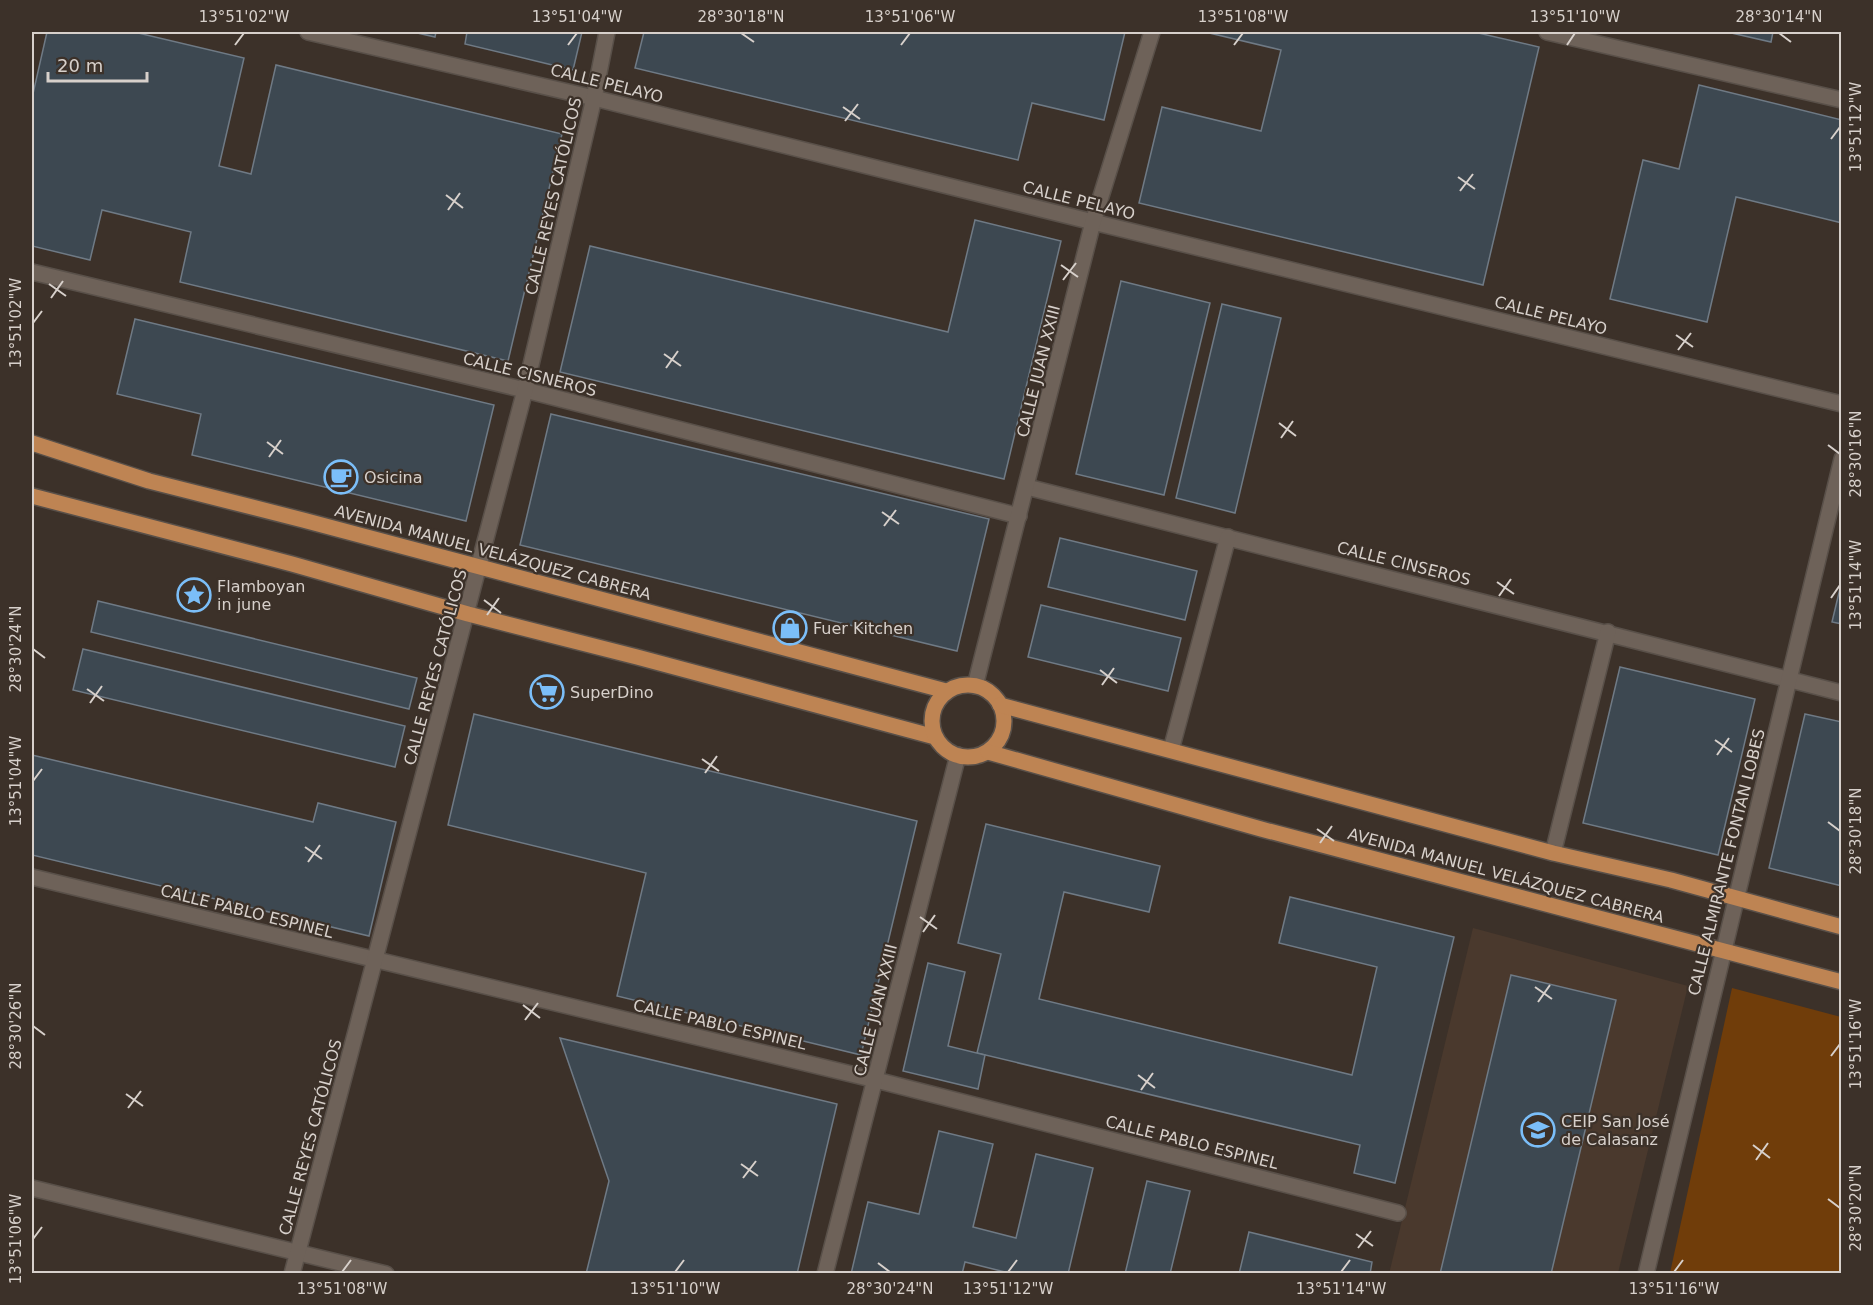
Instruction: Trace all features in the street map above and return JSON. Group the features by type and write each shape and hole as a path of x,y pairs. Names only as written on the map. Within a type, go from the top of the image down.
{"main road":[{"name":"AVENIDA MANUEL VELÁZQUEZ CABRERA","path":"32,443 149,481 946,691"},
{"path":"32,496 935,737"},
{"path":"955,686 975,686 993,696 1000,705 1003,729 999,740 988,752 979,756 958,755 942,746 935,737 931,714 946,691 955,686"},
{"name":"AVENIDA MANUEL VELÁZQUEZ CABRERA","path":"1000,705 1553,853 1671,880 1842,927"},
{"name":"AVENIDA MANUEL VELÁZQUEZ CABRERA","path":"988,752 1261,829 1842,982"}],"street":[{"name":"CALLE PELAYO","path":"308,32 594,98 1842,404"},
{"name":"CALLE REYES CATÓLICOS","path":"292,1274 480,568 525,390 608,32"},
{"name":"CALLE JUAN XXIII","path":"975,686 1094,222 1152,32"},
{"path":"1547,32 1842,100"},
{"name":"CALLE CISNEROS","path":"32,272 525,390 1019,516"},
{"name":"CALLE ALMIRANTE FONTAN LOBES","path":"1646,1274 1734,899 1842,459"},
{"name":"CALLE CINSEROS","path":"1027,487 1842,693"},
{"path":"1171,750 1228,537"},
{"path":"1553,853 1608,632"},
{"name":"CALLE JUAN XXIII","path":"825,1274 958,755"},
{"name":"CALLE PABLO ESPINEL","path":"32,877 876,1080 1398,1212"},
{"path":"32,1188 386,1274"}],"shaded area":[{"name":"CEIP San José de Calasanz","path":"1473,928 1688,986 1618,1273 1389,1274"},
{"path":"1732,988 1841,1017 1841,1273 1670,1273"}],"building":[{"path":"47,32 134,32 244,58 219,166 251,174 276,65 562,134 508,361 180,282 191,232 102,210 90,260 32,246 32,98"},
{"path":"413,32 436,32 435,37"},
{"path":"467,32 582,32 573,70 465,44"},
{"path":"644,32 1125,32 1104,120 1032,103 1018,160 635,68"},
{"path":"1205,32 1474,32 1539,47 1483,285 1139,203 1162,107 1261,131 1281,50"},
{"path":"1727,32 1773,32 1771,42"},
{"path":"1699,85 1842,120 1842,223 1736,197 1707,322 1610,299 1643,160 1679,169"},
{"path":"975,220 1061,241 1004,479 560,372 590,246 948,332"},
{"path":"1121,281 1210,303 1164,495 1076,474"},
{"path":"1222,304 1281,318 1235,513 1176,498"},
{"path":"135,319 494,405 466,521 192,455 201,414 117,394"},
{"path":"551,414 989,519 957,651 520,545"},
{"path":"1060,538 1197,571 1185,620 1048,587"},
{"path":"1842,580 1842,624 1832,622"},
{"path":"98,601 417,678 409,709 91,632"},
{"path":"1041,605 1181,638 1168,691 1028,657"},
{"path":"83,649 405,726 395,767 73,690"},
{"path":"1620,667 1755,699 1718,855 1583,823"},
{"path":"474,714 917,821 861,1055 617,996 646,873 448,825"},
{"path":"1805,714 1842,722 1842,886 1769,868"},
{"path":"32,755 313,822 318,803 396,822 369,936 32,855"},
{"path":"986,824 1160,866 1149,912 1064,892 1039,999 1352,1075 1377,967 1279,943 1290,897 1454,937 1395,1183 1354,1173 1360,1145 977,1053 1001,954 958,943"},
{"path":"928,963 965,972 948,1046 985,1055 978,1089 903,1071"},
{"path":"1511,975 1616,1000 1551,1274 1440,1274"},
{"path":"560,1038 837,1104 797,1274 586,1274 609,1181"},
{"path":"939,1131 993,1144 973,1227 1016,1238 1036,1154 1093,1168 1068,1274 1013,1274 965,1262 962,1274 851,1274 868,1202 919,1214"},
{"path":"1147,1181 1190,1191 1170,1274 1125,1274"},
{"path":"1249,1232 1372,1262 1370,1274 1239,1274"}],"place":[{"name":"Osicina","path":"341,477"},
{"name":"Flamboyan in june","path":"194,595"},
{"name":"Fuer Kitchen","path":"790,628"},
{"name":"SuperDino","path":"547,692"},
{"name":"CEIP San José de Calasanz","path":"1538,1130"}]}
